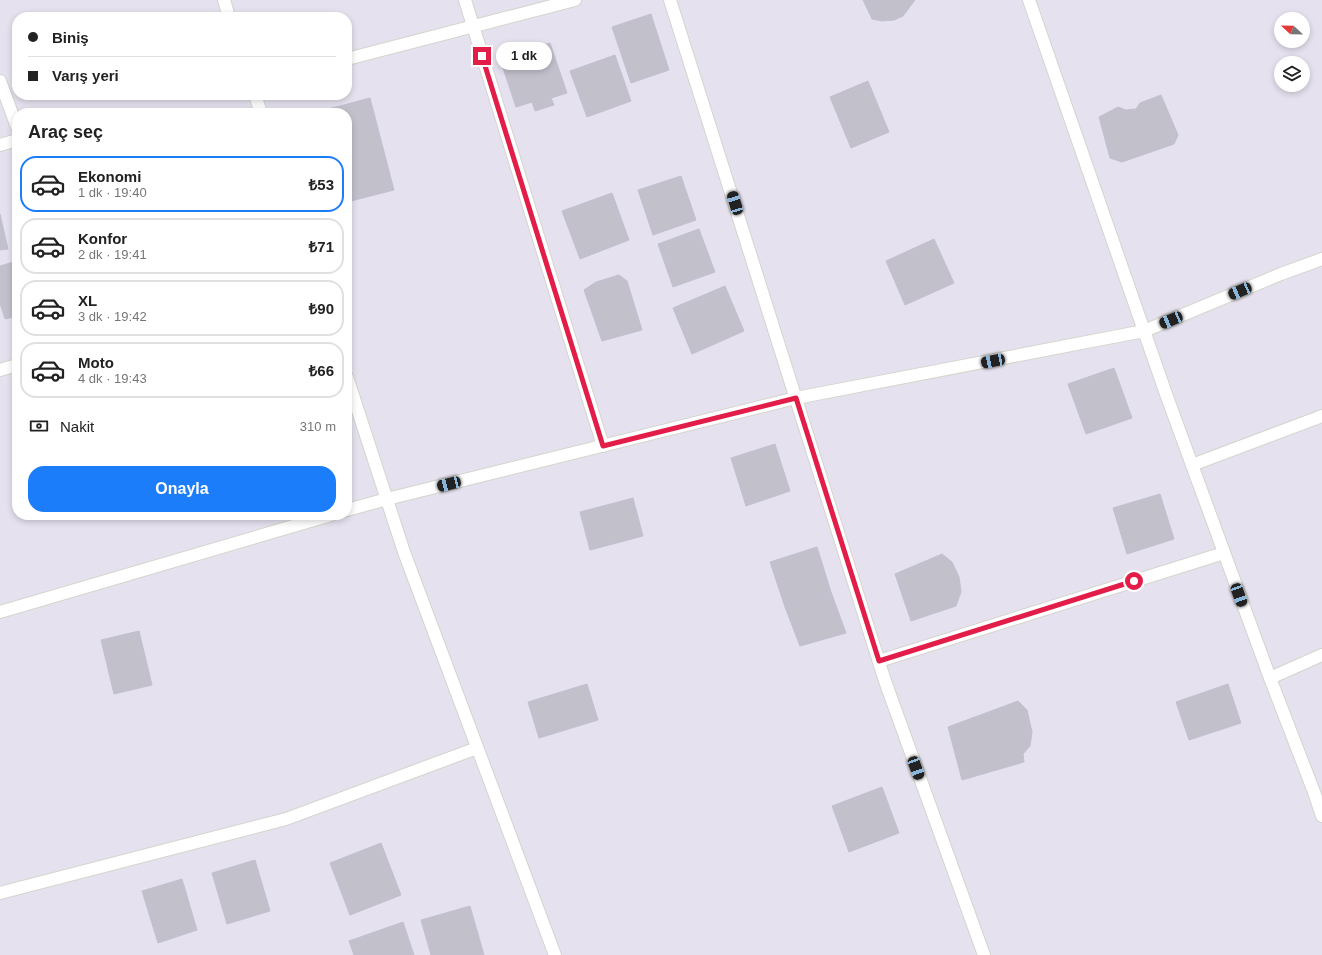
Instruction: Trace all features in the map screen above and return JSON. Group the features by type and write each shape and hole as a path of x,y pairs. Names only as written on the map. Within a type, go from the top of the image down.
{"street":[{"path":"224,0 228,12"},
{"path":"465,0 603,446"},
{"path":"352,58 575,0"},
{"path":"670,0 879,661 984,955"},
{"path":"1029,0 1144,331 1224,553 1270,678 1318,791 1322,816"},
{"path":"0,81 12,113"},
{"path":"0,145 12,141"},
{"path":"352,509 796,398 1144,331 1281,274 1322,259"},
{"path":"0,370 12,366"},
{"path":"352,392 404,552 555,955"},
{"path":"1192,465 1322,416"},
{"path":"0,612 314,520"},
{"path":"879,661 1224,553"},
{"path":"1270,678 1322,655"},
{"path":"0,893 286,819 477,748"}],"building":[{"path":"863,0 915,0 903,16 894,20 882,21 872,19"},
{"path":"651,14 669,70 631,83 612,27"},
{"path":"550,43 567,93 551,98 554,105 535,111 532,102 516,107 500,59"},
{"path":"615,55 631,101 587,117 570,71"},
{"path":"868,81 889,132 851,148 830,97"},
{"path":"1161,95 1178,135 1174,144 1122,162 1110,158 1099,117 1118,107 1126,110 1136,109 1140,103"},
{"path":"370,98 394,190 352,201 352,108 332,108"},
{"path":"681,176 696,220 653,235 638,190"},
{"path":"612,193 629,240 580,259 562,211"},
{"path":"0,214 8,249 0,250"},
{"path":"699,229 715,272 673,287 658,244"},
{"path":"934,239 954,283 905,305 886,261"},
{"path":"12,262 12,317 5,319 0,303 0,266"},
{"path":"619,275 627,281 642,330 602,341 584,290 596,282"},
{"path":"725,286 744,331 692,354 673,308"},
{"path":"1114,368 1132,418 1086,434 1068,384"},
{"path":"775,444 790,491 746,506 731,458"},
{"path":"1160,494 1174,539 1127,554 1113,508"},
{"path":"633,498 643,536 590,550 580,512"},
{"path":"817,547 831,592 785,607 770,562"},
{"path":"942,554 952,562 959,577 961,592 956,606 911,621 895,574"},
{"path":"831,592 846,633 800,646 785,607"},
{"path":"139,631 152,685 114,694 101,640"},
{"path":"587,684 598,720 539,738 528,702"},
{"path":"1228,684 1241,723 1189,740 1176,702"},
{"path":"1018,701 1027,710 1032,732 1030,746 1023,754 1024,762 962,780 948,727"},
{"path":"882,787 899,833 849,852 832,806"},
{"path":"381,843 401,895 350,915 330,863"},
{"path":"255,860 270,911 227,924 212,873"},
{"path":"182,879 197,930 158,943 142,891"},
{"path":"470,906 484,955 431,955 421,920"},
{"path":"403,922 414,955 354,955 349,941"}],"route":[{"path":"482,56 603,446 796,398 879,661 1134,581"}]}
